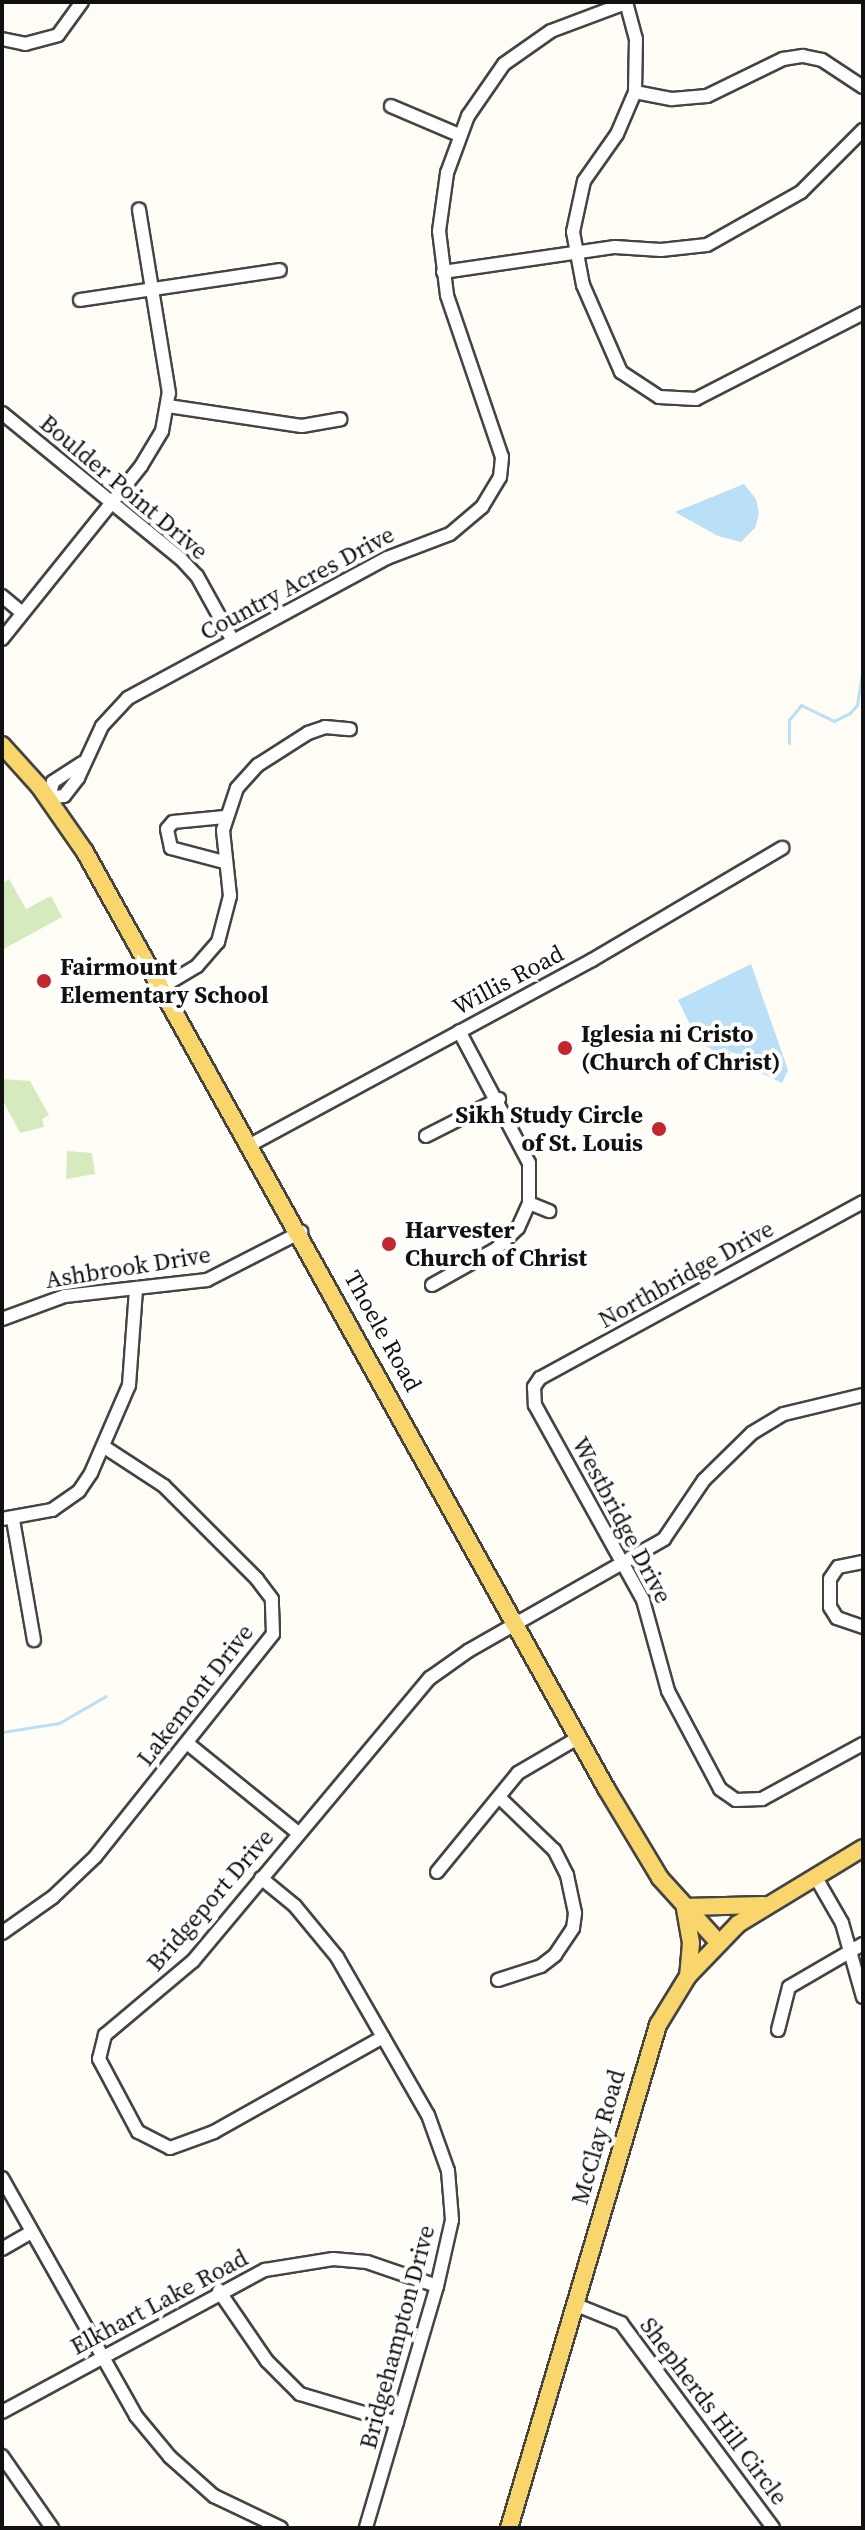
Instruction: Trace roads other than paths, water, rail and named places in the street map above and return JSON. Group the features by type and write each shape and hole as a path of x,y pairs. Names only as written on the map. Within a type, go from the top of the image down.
{"main road":[{"name":"Thoele Road","path":"2,745 49,798 85,852 301,1232 578,1738 660,1878 718,1942"},
{"name":"McClay Road","path":"509,2528 650,2047 688,1976 718,1942 766,1905 863,1848"},
{"path":"688,1976 691,1943 685,1907 766,1905"}],"street":[{"path":"2,39 25,44 58,35 82,2"},
{"path":"626,2 636,39 635,92 617,134 584,181 573,216 575,253 614,362 637,386 668,399 709,395 863,313"},
{"name":"Country Acres Drive","path":"49,798 64,796 102,726 128,698 387,558 450,534 477,513 494,488 502,464 496,429 458,333 443,272 441,208 459,135 492,79 519,50 551,31 626,2"},
{"path":"635,92 672,99 707,96 773,63 803,56 822,60 863,87"},
{"path":"391,106 459,135"},
{"path":"443,272 615,247 677,250 719,240 801,192 863,130"},
{"path":"2,639 157,444 168,406 154,288 139,209"},
{"path":"80,300 280,270"},
{"path":"168,406 302,426 340,419"},
{"name":"Boulder Point Drive","path":"2,413 192,569 233,641"},
{"path":"2,596 22,613"},
{"path":"160,988 197,966 218,942 230,896 224,862 225,817 237,788 270,756 319,729 350,729"},
{"path":"224,862 171,848 167,829 173,822 225,817"},
{"name":"Willis Road","path":"250,1145 761,864 782,848"},
{"path":"432,1285 496,1249 518,1228 529,1203 529,1163 499,1099 459,1031"},
{"path":"426,1136 499,1099"},
{"name":"Northbridge Drive","path":"534,1387 540,1378 863,1202"},
{"path":"529,1203 549,1211"},
{"name":"Ashbrook Drive","path":"2,1319 65,1296 207,1280 301,1232"},
{"path":"34,1640 8,1520 38,1516 67,1501 106,1448 129,1385 136,1290"},
{"name":"Westbridge Drive","path":"534,1387 535,1405 643,1600 668,1691 720,1789 736,1800 762,1799 863,1744"},
{"name":"Bridgeport Drive","path":"383,2037 182,2147 160,2147 138,2132 103,2074 99,2059 105,2035 193,1961 414,1693 448,1664 664,1539 704,1480 752,1433 784,1414 863,1395"},
{"name":"Lakemont Drive","path":"2,1933 75,1877 267,1645 275,1620 272,1599 184,1503 106,1448"},
{"path":"863,1562 838,1567 830,1579 830,1607 837,1618 863,1627"},
{"path":"437,1872 518,1773 578,1738"},
{"path":"187,1743 298,1833"},
{"path":"498,1980 541,1966 555,1955 573,1928 575,1913 567,1875 554,1850 499,1797"},
{"path":"815,1876 842,1923 847,1953 863,1997"},
{"name":"Bridgehampton Drive","path":"261,1878 324,1938 428,2115 448,2171 452,2220 437,2286 366,2528"},
{"path":"778,2030 789,1987 863,1944"},
{"path":"2,2178 136,2416 170,2457 214,2496 281,2528"},
{"path":"2,2249 32,2232"},
{"name":"Elkhart Lake Road","path":"2,2412 219,2291 265,2270 333,2259 367,2262 437,2286"},
{"path":"219,2291 267,2361 300,2394 397,2423"},
{"name":"Shepherds Hill Circle","path":"574,2304 621,2323 773,2528"},
{"path":"2,2456 52,2528"}],"water":[{"path":"744,484 756,499 759,514 755,528 741,542 718,536 675,512"},
{"path":"751,964 788,1070 782,1083 699,1043 678,1000"}],"waterway":[{"path":"789,743 789,720 801,705 834,721 850,713 857,705 863,668"},
{"path":"2,1732 59,1723 106,1696"}],"place":[{"name":"Fairmount Elementary School","path":"44,981"},
{"name":"Iglesia ni Cristo (Church of Christ)","path":"565,1048"},
{"name":"Sikh Study Circle of St. Louis","path":"659,1129"},
{"name":"Harvester Church of Christ","path":"389,1244"}]}
